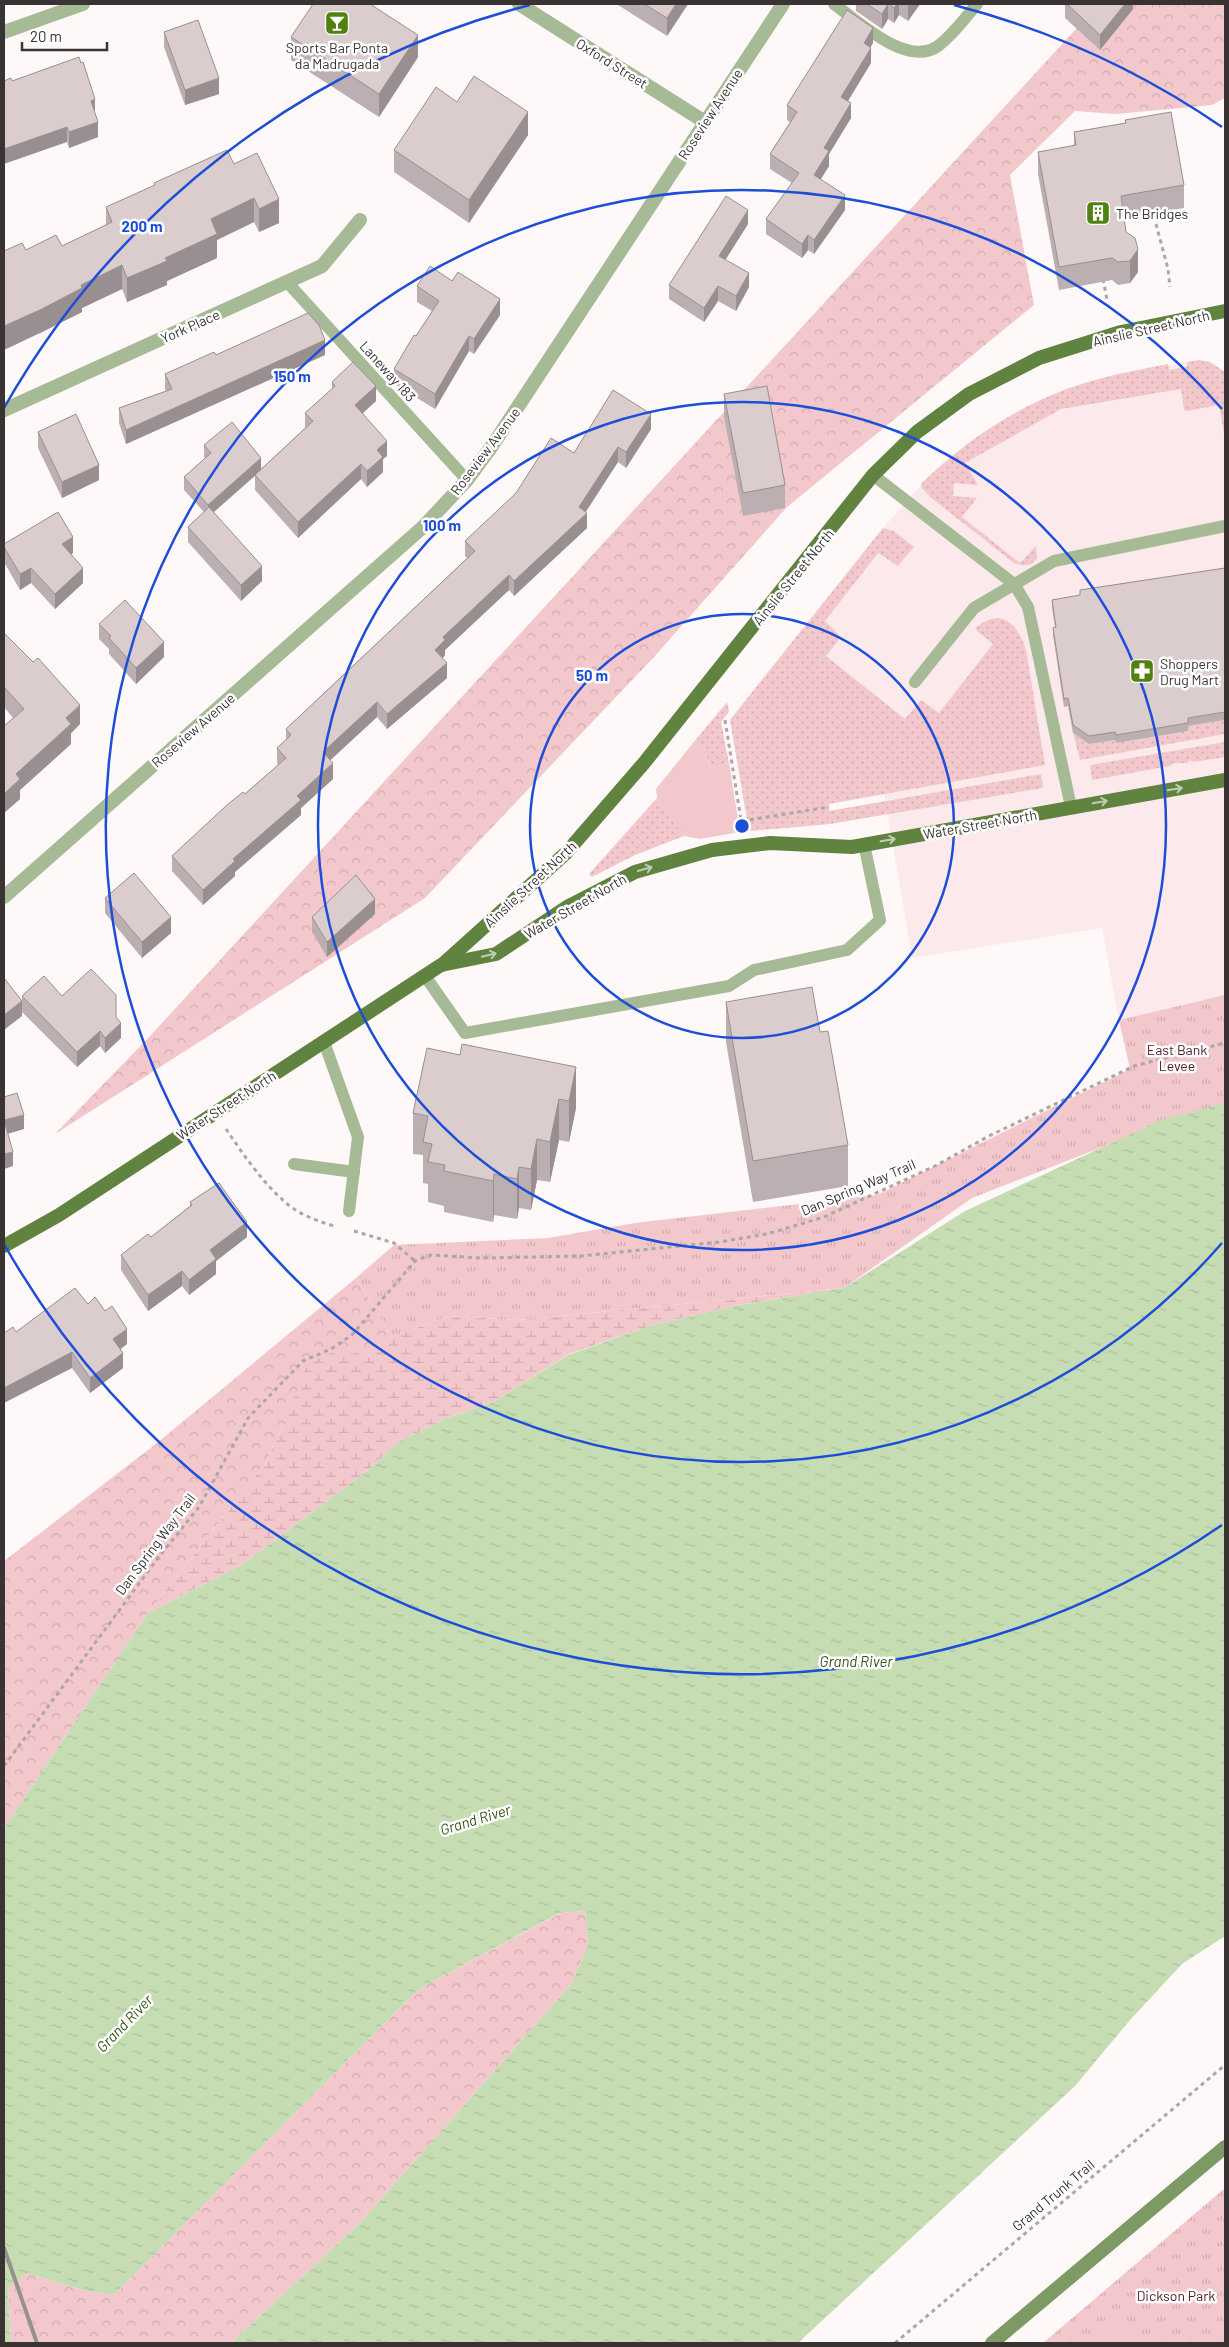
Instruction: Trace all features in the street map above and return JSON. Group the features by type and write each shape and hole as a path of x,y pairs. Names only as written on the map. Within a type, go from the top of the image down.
{"main road":[{"name":"Ainslie Street North","path":"441,965 566,853 650,755 873,476 917,432 968,394 1039,358 1121,332 1225,311"},
{"name":"Water Street North","path":"4,1246 59,1215 441,965 496,954 567,907 635,872 712,850 770,843 852,847 1225,780"},
{"path":"992,2343 1225,2147"}],"street":[{"path":"4,32 83,4"},
{"name":"Roseview Avenue","path":"4,897 423,527 467,480 492,446 783,4"},
{"name":"Oxford Street","path":"529,6 705,122"},
{"name":"York Place","path":"4,410 322,266 360,220"}],"lane":[{"path":"834,4 892,46 914,52 936,47 977,4"},
{"name":"Laneway 183","path":"287,282 467,480"},
{"path":"873,476 1014,584 1028,608 1071,808"},
{"path":"915,682 974,608 1054,560 1225,526"},
{"path":"425,976 465,1033 729,986 754,970 847,950 880,920 864,844"},
{"path":"324,1042 358,1137 349,1211"},
{"path":"294,1164 354,1172"}],"path":[{"path":"1156,224 1168,269 1170,288"},
{"path":"1103,279 1107,300"},
{"path":"725,720 746,846"},
{"path":"742,821 829,807"},
{"name":"Dan Spring Way Trail","path":"4,1766 158,1558 199,1507 248,1418 303,1362 331,1349 352,1334 415,1261 431,1255 481,1258 581,1256 719,1242 768,1234 832,1213 935,1166 989,1136 1134,1066 1225,1043"},
{"path":"215,1112 237,1146 286,1203 314,1220 340,1228"},
{"path":"348,1230 394,1243 415,1261"},
{"name":"Grand Trunk Trail","path":"895,2343 1225,2065"}],"shaded area":[{"path":"1199,360 1210,362 1225,372 1225,995 1119,1020 1102,928 912,958 884,793 829,804 830,824 749,831 730,720 883,528 932,473 966,445 1010,416 1064,390 1116,374"}],"green space":[{"path":"1099,4 1225,4 1225,98 1212,105 1116,114 1075,111 1010,175 1034,305 787,507 653,658 425,898 55,1134 151,1035"},
{"path":"1199,360 1210,362 1225,372 1225,440 1219,405 1184,410 1181,389 1061,409 965,463 978,485 954,483 953,496 977,498 962,517 1020,563 1036,546 1037,558 1029,564 1014,563 930,497 922,488 921,484 936,469 970,442 1006,418 1045,398 1077,385 1103,378 1168,364 1169,370 1187,367 1187,362"},
{"path":"883,528 894,531 914,547 898,566 878,553 825,621 841,637 826,656 905,719 921,700 939,713 993,644 976,628 993,619 1007,621 1018,632 1026,650 1045,765 829,804 829,811 1041,774 1043,788 830,824 749,831 730,720"},
{"path":"727,702 729,712 721,722 729,763 710,768 704,746 689,748"},
{"path":"1225,720 1225,734 1080,760 1073,733 1089,744 1115,740 1116,743 1188,731 1188,726"},
{"path":"1225,742 1225,757 1194,762 1190,760 1187,763 1173,763 1170,766 1092,780 1090,765"},
{"path":"704,745 710,768 729,763 740,832 700,839 684,836 657,798 656,789 689,748"},
{"path":"657,798 684,836 635,855 592,877 589,874"},
{"name":"East Bank Levee","path":"1225,995 1225,1103 1164,1123 972,1198 844,1288 519,1320 448,1316 392,1337 356,1278 394,1245 548,1238 635,1223 877,1195 1130,1069 1119,1020"},
{"path":"356,1278 392,1337 363,1354 324,1354 286,1420 264,1465 148,1613 4,1828 4,1561 157,1443"},
{"path":"844,1288 733,1306 649,1326 569,1354 495,1401 445,1419 398,1442 371,1468 243,1564 148,1613 264,1465 286,1420 305,1369 324,1354 363,1354 392,1337 448,1316 519,1320"},
{"path":"585,1911 588,1944 572,1983 361,2222 231,2343 11,2343 8,2289 26,2273 86,2291 114,2295 419,1989 561,1913"},
{"name":"Dickson Park","path":"1225,2188 1225,2343 1043,2343"},
{"path":"1110,2315 1141,2343 1080,2343"}],"water":[{"name":"Grand River","path":"1225,1103 1225,1936 1182,1964 1130,2020 1075,2086 798,2343 231,2343 361,2222 572,1983 588,1944 585,1911 560,1913 419,1989 114,2295 86,2291 26,2273 8,2289 11,2343 4,2343 4,1828 148,1613 243,1564 371,1468 398,1442 445,1419 495,1401 568,1355 649,1326 733,1306 844,1288 965,1211 1161,1120"}],"building":[{"path":"313,4 370,4 418,35 379,94 291,37"},
{"path":"644,4 676,4 667,18"},
{"path":"867,4 888,4 882,14"},
{"path":"889,4 897,4 894,8"},
{"path":"1067,4 1125,4 1100,35"},
{"path":"847,10 873,28 864,43 871,48 841,97 851,103 824,148 829,151 814,175 845,195 814,240 808,235 802,244 766,219 799,173 770,154 797,112 787,105"},
{"path":"198,20 219,78 185,90 164,32"},
{"path":"79,57 81,63 83,62 95,99 91,101 98,122 69,132 67,127 4,149 4,81 11,78 12,81"},
{"path":"474,76 528,112 469,200 394,150 436,87 457,102"},
{"name":"The Bridges","path":"1171,112 1184,185 1121,196 1126,232 1135,238 1138,249 1130,261 1118,262 1112,258 1059,267 1038,152 1076,145 1074,132 1126,123 1125,120"},
{"path":"227,150 234,164 257,153 279,199 259,209 254,198 211,219 217,234 165,258 167,261 127,278 122,265 81,285 82,288 40,310 4,326 4,251 22,243 26,250 56,235 62,246 112,222 106,207"},
{"path":"726,196 748,210 719,256 749,273 736,296 718,286 704,308 669,285"},
{"path":"430,266 452,281 458,272 500,299 474,339 469,336 435,394 394,369 414,335 416,336 439,301 417,286"},
{"path":"308,313 319,325 325,340 126,430 119,408 172,389 165,374 214,352 216,355"},
{"path":"353,362 376,386 355,405 387,441 377,450 383,457 367,471 361,464 298,522 255,475 313,421 305,413 335,386 332,382"},
{"path":"767,386 785,485 743,493 724,394"},
{"path":"613,390 651,414 626,452 618,447 579,507 587,513 514,581 509,575 443,637 445,640 435,650 447,663 387,714 377,702 323,752 333,763 297,796 301,800 233,859 235,861 203,890 172,856 227,805 243,792 245,794 286,758 277,748 291,735 286,729 475,551 465,541 516,493 551,438 574,453"},
{"path":"76,414 99,465 62,482 38,432"},
{"path":"232,422 261,458 208,505 184,477 211,453 204,445"},
{"path":"209,507 262,566 241,585 188,527"},
{"path":"58,512 73,537 62,544 83,568 55,594 31,568 20,574 4,544"},
{"name":"Shoppers Drug Mart","path":"1225,568 1225,712 1188,718 1188,723 1116,735 1115,732 1089,736 1073,725 1068,698 1064,699 1053,628 1056,627 1052,600 1080,595 1080,590"},
{"path":"125,600 164,642 136,668 99,624"},
{"path":"4,633 33,662 38,658 80,705 66,718 71,724 16,774 20,779 4,794 4,726 24,709 4,687"},
{"path":"134,873 171,917 142,942 105,898"},
{"path":"356,875 375,899 327,942 312,917"},
{"path":"91,969 116,995 116,1017 121,1023 105,1038 100,1031 77,1052 22,996 44,976 62,996"},
{"path":"4,978 22,1001 4,1015"},
{"path":"812,987 820,1032 828,1031 848,1145 753,1161 726,1002"},
{"path":"462,1044 576,1067 569,1101 559,1099 550,1142 537,1139 531,1169 519,1167 517,1179 494,1174 493,1181 444,1171 445,1165 428,1162 432,1144 423,1142 428,1116 413,1113 427,1048 460,1055"},
{"path":"17,1093 24,1115 4,1120 4,1097"},
{"path":"4,1120 13,1152 4,1154"},
{"path":"219,1183 247,1222 210,1250 216,1259 189,1280 182,1271 148,1295 121,1255 148,1234 151,1237 192,1205 190,1202"},
{"path":"75,1288 88,1304 95,1297 105,1311 112,1306 127,1329 113,1339 123,1353 90,1378 72,1352 4,1388 4,1333 13,1327 16,1332"}],"railway":[{"path":"4,2248 37,2343"}],"place":[{"name":"Sports Bar Ponta da Madrugada","path":"337,23"},
{"name":"The Bridges","path":"1098,213"},
{"name":"Shoppers Drug Mart","path":"1142,671"}]}
